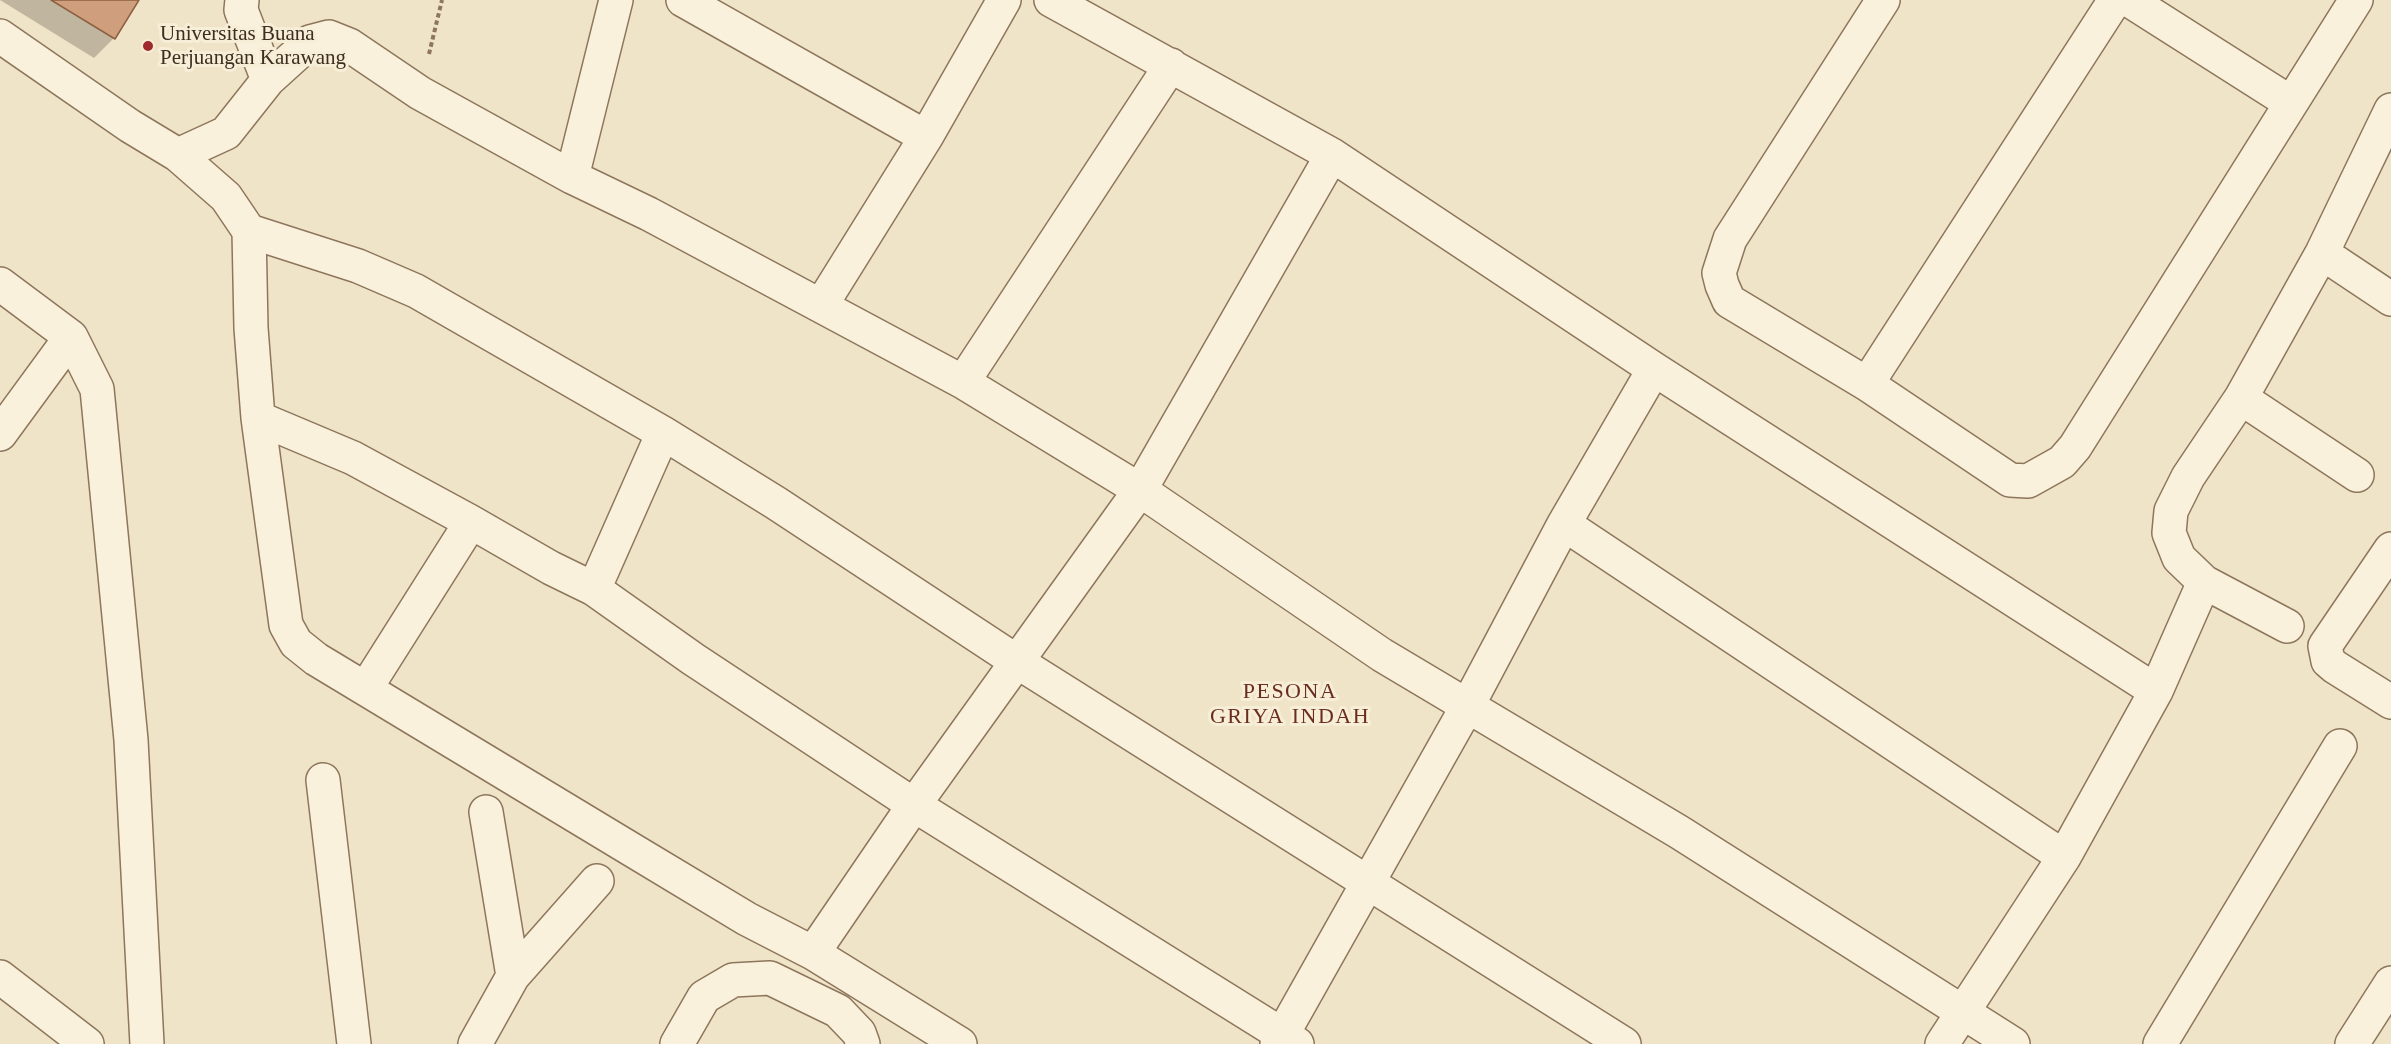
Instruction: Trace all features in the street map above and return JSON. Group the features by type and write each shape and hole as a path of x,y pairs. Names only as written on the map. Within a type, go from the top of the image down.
{"street":[{"path":"242,0 241,10 268,80"},
{"path":"572,177 616,0"},
{"path":"683,0 926,137"},
{"path":"822,304 926,137 1004,0"},
{"path":"1051,0 1332,155 1654,369 2157,691"},
{"path":"1883,0 1730,239 1719,273 1729,301 1867,384 2010,480 2028,481 2062,462 2075,447 2356,0"},
{"path":"1867,384 2115,0"},
{"path":"2129,0 2291,103"},
{"path":"0,36 130,126 178,155 226,196 249,231 251,328 258,418 286,625 296,644 747,919 813,953 960,1044"},
{"path":"178,155 226,133 268,80 310,42 329,37 377,63 420,93 572,177 649,214 822,304 963,382 1140,490 1382,655 1678,832 2013,1044"},
{"path":"963,382 1171,65"},
{"path":"2287,626 2204,582 2178,558 2169,533 2171,511 2188,477 2241,398 2322,253 2389,120"},
{"path":"813,953 914,805 1140,490 1332,155"},
{"path":"249,231 358,266 416,291 663,434 776,504 1016,661 1624,1044"},
{"path":"2322,253 2391,299"},
{"path":"0,285 71,337 98,389 131,740 147,1044"},
{"path":"0,434 71,337"},
{"path":"258,418 353,458 594,589 693,659 914,805 1285,1041 1367,882 1468,705 1564,524 1654,369"},
{"path":"2241,398 2357,475"},
{"path":"594,589 663,434"},
{"path":"366,688 471,522"},
{"path":"1564,524 2064,857"},
{"path":"2391,549 2325,646 2328,661 2335,667 2391,702"},
{"path":"1942,1044 2064,857 2157,691 2204,582"},
{"path":"2160,1044 2340,746"},
{"path":"323,780 354,1044"},
{"path":"486,812 513,976"},
{"path":"475,1044 513,976 597,881"},
{"path":"677,1044 704,997 733,980 770,978 838,1011 859,1033 864,1044"},
{"path":"2352,1044 2391,983"},
{"path":"5,992 87,1044"}],"path":[{"path":"420,93 442,0"}],"building":[{"path":"51,0 139,0 115,39"}],"place":[{"name":"Universitas Buana Perjuangan Karawang","path":"148,46"}],"district":[{"name":"PESONA GRIYA INDAH","path":"1290,704"}]}
